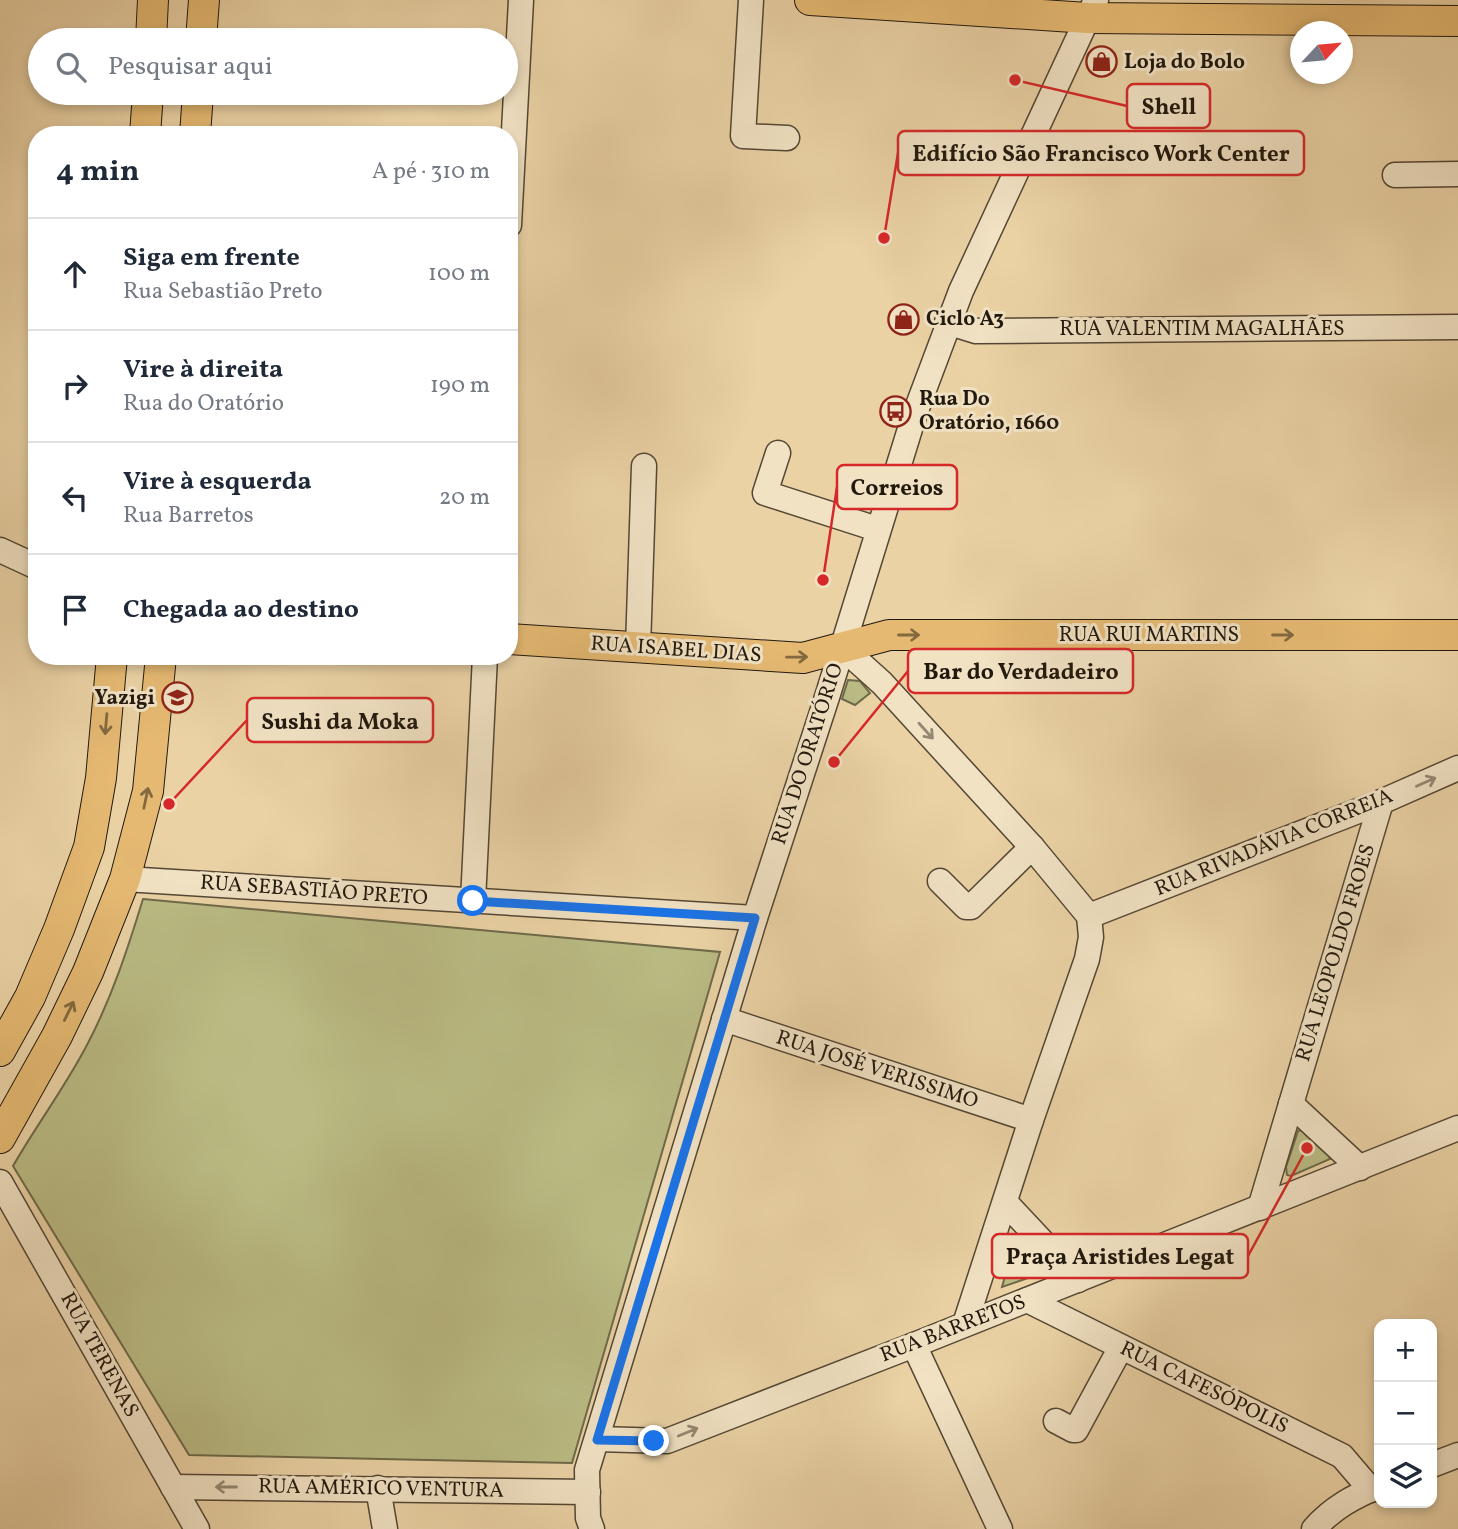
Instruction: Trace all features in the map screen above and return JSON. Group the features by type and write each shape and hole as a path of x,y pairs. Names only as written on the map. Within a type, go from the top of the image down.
{"main road":[{"path":"152,28 153,0"},
{"path":"202,28 204,0"},
{"path":"810,0 1458,21"},
{"path":"146,126 147,105"},
{"path":"196,126 197,105"},
{"name":"RUA RUI MARTINS","path":"843,648 889,635 1458,635"},
{"name":"RUA ISABEL DIAS","path":"518,640 803,658 843,648"},
{"path":"0,1051 30,997 60,929 89,847 101,778 111,665"},
{"path":"0,1138 57,1035 88,972 125,879 148,791 160,665"}],"street":[{"path":"518,69 522,0"},
{"path":"751,0 743,136 787,138"},
{"name":"RUA DO ORATÓRIO","path":"592,1529 587,1470 755,918 843,648 877,529 914,416 947,322 1092,9"},
{"path":"515,126 516,105"},
{"path":"1395,175 1458,174"},
{"name":"RUA VALENTIM MAGALHÃES","path":"947,322 976,331 1458,327"},
{"path":"778,453 765,493 877,529"},
{"path":"638,648 644,466"},
{"path":"0,550 28,563"},
{"path":"843,648 882,683 1032,847 1089,916 1091,937 1087,959 965,1324"},
{"path":"473,901 485,665"},
{"name":"RUA RIVADÁVIA CORREIA","path":"1089,916 1381,802 1458,768"},
{"name":"RUA LEOPOLDO FROES","path":"1260,1208 1381,802"},
{"path":"940,881 966,907 970,907 1032,847"},
{"name":"RUA SEBASTIÃO PRETO","path":"125,879 755,918"},
{"name":"RUA JOSÉ VERISSIMO","path":"724,1019 1031,1121"},
{"path":"1291,1104 1360,1168"},
{"name":"RUA BARRETOS","path":"597,1440 667,1441 1458,1128"},
{"name":"RUA TERENAS","path":"0,1181 197,1529"},
{"path":"1004,1202 1078,1280"},
{"name":"RUA CAFESÓPOLIS","path":"1027,1300 1342,1456 1374,1487"},
{"path":"914,1345 1000,1529"},
{"path":"1056,1421 1076,1430 1121,1347"},
{"path":"1437,1463 1458,1455"},
{"name":"RUA AMÉRICO VENTURA","path":"173,1487 588,1492"},
{"path":"378,1488 385,1529"},
{"path":"1314,1529 1354,1496 1374,1488"}],"green space":[{"path":"848,680 860,681 870,693 855,705 842,699"},
{"path":"143,899 720,952 572,1463 189,1455 13,1166 97,1026 119,972"},
{"path":"1301,1130 1330,1159 1291,1176 1287,1175 1286,1167 1298,1131"},
{"path":"1017,1234 1051,1270 1002,1287"}],"place":[{"name":"Loja do Bolo","path":"1101,62"},
{"name":"Shell","path":"1015,80"},
{"name":"Edifício São Francisco Work Center","path":"884,238"},
{"name":"Ciclo A3","path":"903,319"},
{"name":"Rua Do Oratório, 1660","path":"896,411"},
{"name":"Correios","path":"823,580"},
{"name":"Yazigi","path":"178,698"},
{"name":"Bar do Verdadeiro","path":"834,762"},
{"name":"Sushi da Moka","path":"169,804"},
{"name":"Praça Aristides Legat","path":"1307,1148"}],"route":[{"path":"473,901 755,918 597,1440 654,1441"}]}
